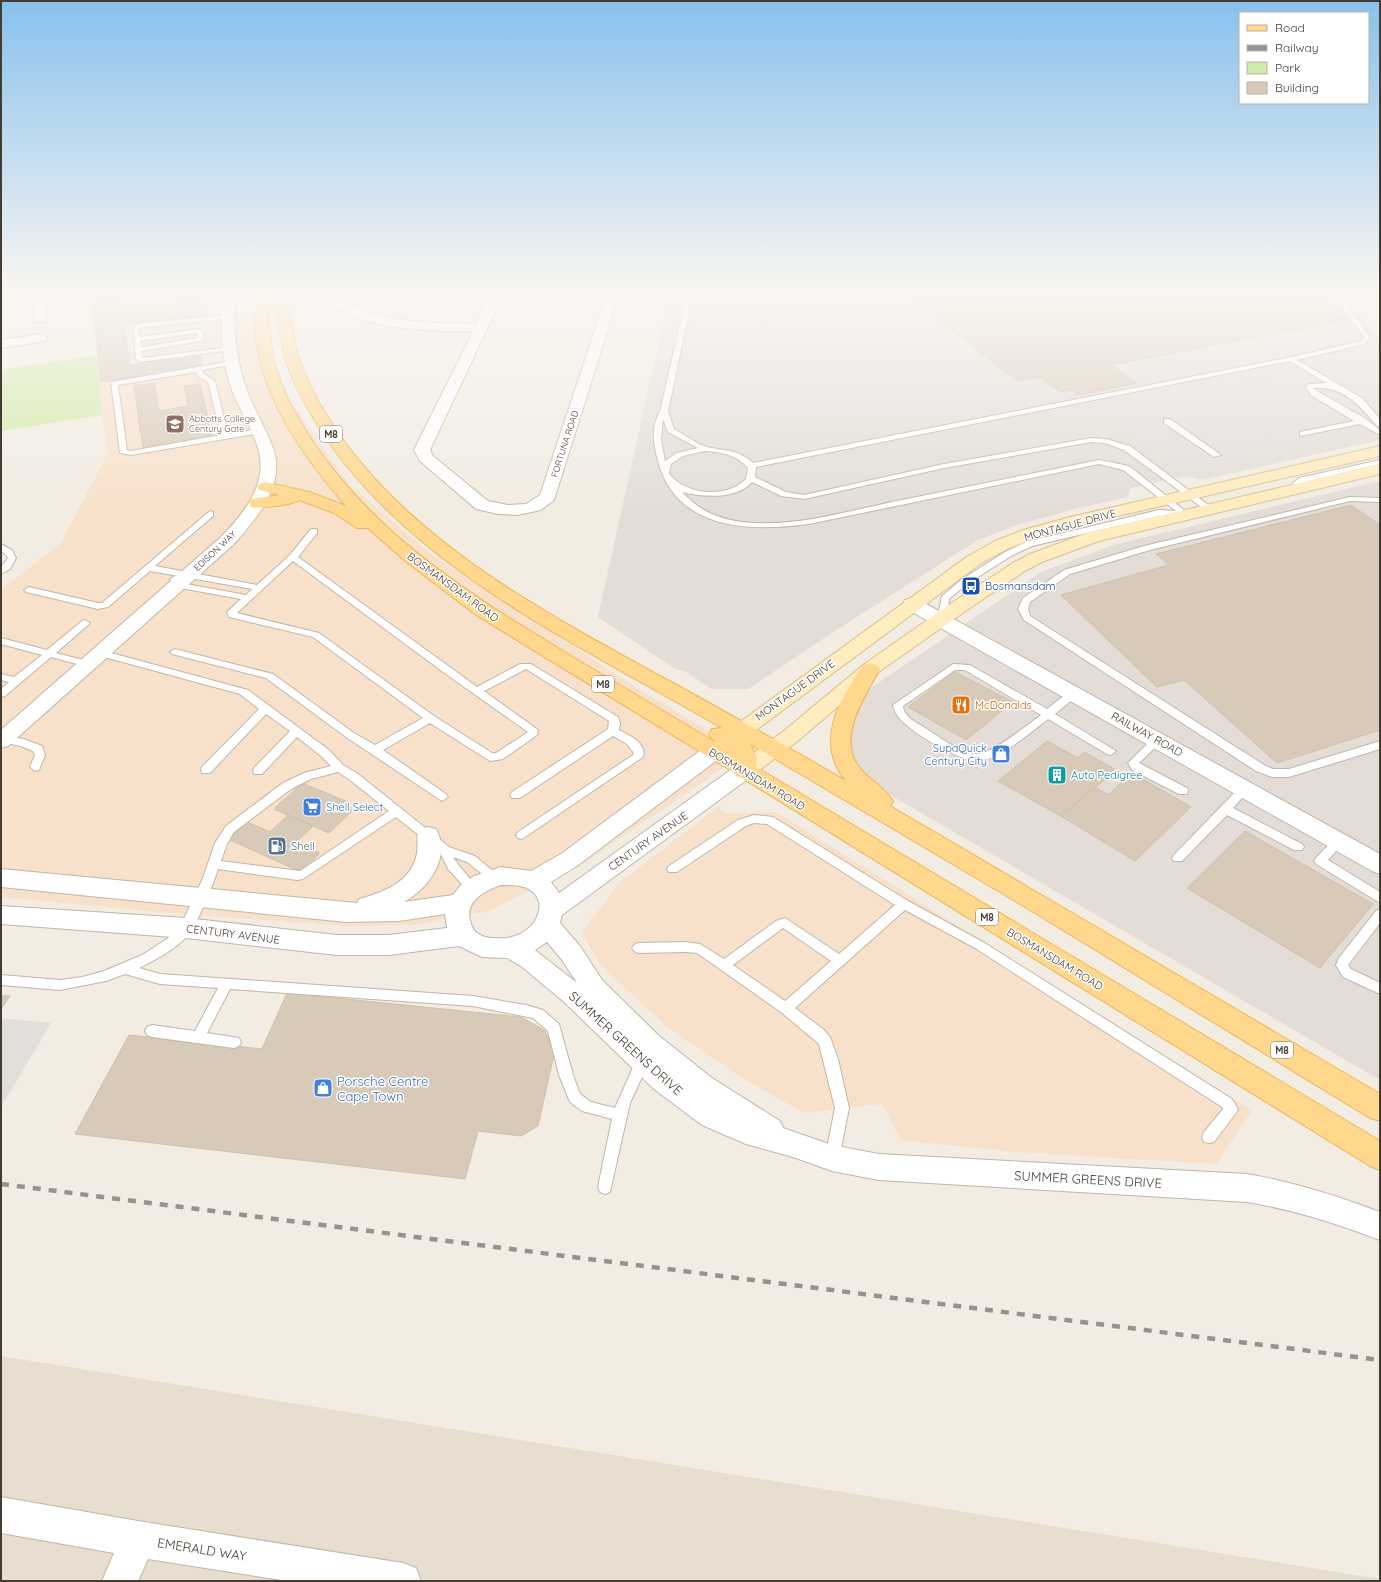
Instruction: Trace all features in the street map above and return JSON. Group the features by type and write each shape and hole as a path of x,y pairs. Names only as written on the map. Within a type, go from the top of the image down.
{"main road":[{"name":"BOSMANSDAM ROAD","path":"268,365 270,374 294,422 336,484 368,519 401,548 483,611 728,741 773,749 983,870 1380,1109"},
{"name":"M8","path":"294,365 324,424 368,483 394,509 472,571 569,633 623,675 728,741"},
{"name":"MONTAGUE DRIVE","path":"728,741 912,604 974,560 1001,545 1048,528 1380,451"},
{"name":"MONTAGUE DRIVE","path":"744,771 870,669 960,606 1019,567 1036,558 1093,537 1380,469"},
{"path":"264,487 300,494 322,502 354,517 384,539 401,548"},
{"path":"257,503 292,498 322,502"},
{"path":"870,669 853,699 842,724 840,743 846,764 855,777 878,797 983,870"},
{"name":"BOSMANSDAM ROAD","path":"728,741 744,771 1206,1049 1380,1157"}],"street":[{"name":"EDISON WAY","path":"2,740 94,659 180,577 228,540 252,513 264,487 268,474 268,463 266,450 243,401 233,365"},
{"name":"FORTUNA ROAD","path":"463,365 422,450 426,458 482,505 489,507 519,509 532,508 541,504 548,497 590,365"},
{"name":"RAILWAY ROAD","path":"912,604 1380,865"},
{"path":"533,881 569,860 728,741"},
{"name":"CENTURY AVENUE","path":"550,917 744,771"},
{"path":"346,913 384,902 403,893 412,886 423,872 429,858 430,846 437,842"},
{"path":"1,878 346,913 399,912 466,896 482,882 494,877 515,876 533,881 547,892 551,902 550,917 533,939 511,948 485,947 472,942 465,936 457,920 466,896"},
{"name":"CENTURY AVENUE","path":"1,915 186,928 261,938 350,946 389,945 465,936"},
{"name":"SUMMER GREENS DRIVE","path":"550,917 593,987 646,1052"},
{"name":"SUMMER GREENS DRIVE","path":"511,948 530,959 646,1052 793,1144 832,1158 879,1167 1247,1188 1288,1195 1322,1205 1380,1226"},
{"name":"EMERALD WAY","path":"1,1515 138,1540 403,1581"},
{"path":"120,1581 138,1540"}],"lane":[{"path":"211,365 199,370 114,384 123,451 132,453 258,431"},
{"path":"674,365 664,412 660,417 657,431 658,445 665,476 697,510 727,521 762,526 784,525 824,519 1098,462 1114,464 1126,468 1185,514"},
{"path":"750,466 1262,365"},
{"path":"1300,365 1364,404 1379,423"},
{"path":"199,370 200,374 211,381 225,436"},
{"path":"1338,388 1319,384 1311,386 1310,388 1314,393 1380,433"},
{"path":"664,412 671,430 705,449"},
{"path":"1167,421 1217,455"},
{"path":"1306,436 1364,423 1379,423"},
{"path":"751,478 784,494 804,497 944,466 1092,440 1106,441 1127,448 1208,509"},
{"path":"664,470 670,461 682,454 705,449 730,452 740,456 750,466 753,473 751,478 744,485 734,490 706,494 679,488 670,482"},
{"path":"1297,488 1298,483 1302,480 1380,462"},
{"path":"1380,500 1345,501 1147,548 1067,572 1026,600 1022,607 1027,618 1266,770 1280,774 1289,773 1380,745"},
{"path":"29,590 103,606 108,604 210,514"},
{"path":"292,556 533,730 533,734 494,758 430,718 316,635 232,616 232,612 292,556 314,531"},
{"path":"1,547 9,552 12,558 7,567 1,571"},
{"path":"150,568 248,598"},
{"path":"180,577 259,588"},
{"path":"1,694 85,623"},
{"path":"1,641 48,654 94,659 236,689 250,696 266,708 325,753 339,768 354,776 437,842 471,859 494,877"},
{"path":"175,652 269,676 350,735 375,750 442,797"},
{"path":"477,691 523,666 527,666 614,719 616,723 613,731 516,795"},
{"path":"1074,693 1047,714 992,753 976,758 929,736 902,717 898,710 898,705 954,667 963,666 1047,714 1111,751"},
{"path":"1,677 16,681"},
{"path":"206,770 266,708"},
{"path":"375,750 430,718"},
{"path":"258,771 296,731"},
{"path":"522,836 638,757 640,754 637,746 613,731"},
{"path":"2,740 24,743 38,750 40,755 35,767"},
{"path":"1157,740 1133,763 1136,767 1183,791"},
{"path":"1,980 60,985 106,976 126,969 171,942 186,928 201,898 215,864 221,843 226,835 248,815 287,786 308,776 339,768"},
{"path":"1178,858 1245,789"},
{"path":"1226,809 1298,847"},
{"path":"215,864 298,876 303,875 397,811"},
{"path":"673,870 742,823 754,818 769,820 904,904 978,945 1227,1103 1232,1109 1209,1137"},
{"path":"437,842 454,870 466,896"},
{"path":"1338,842 1320,861 1380,898"},
{"path":"786,1008 904,904"},
{"path":"1380,914 1342,965 1346,973 1380,989"},
{"path":"724,965 780,924 785,923 840,961"},
{"path":"638,948 692,947 700,949 786,1008 819,1034 825,1041 831,1059 842,1108 832,1158"},
{"path":"126,969 160,979 226,985 473,1001 532,1012 538,1014 554,1028 566,1075 575,1098 587,1107 620,1115"},
{"path":"199,1036 226,985"},
{"path":"152,1031 199,1036 234,1042"},
{"path":"605,1187 620,1115 628,1090 646,1052"}],"shaded area":[{"path":"98,365 270,365 289,400 350,485 433,556 642,691 745,753 584,863 490,911 417,925 345,926 182,914 1,897 1,590 61,543 108,453 102,415"},
{"path":"654,365 1380,365 1380,440 1202,480 1185,476 1131,488 1128,497 1075,509 1020,524 978,540 830,634 748,689 711,689 687,672 675,669 598,617"},
{"path":"1265,374 1341,421 1304,429 1323,442 1192,472 1183,467 1175,469 1112,422 1180,408 1162,395"},
{"path":"1380,481 1380,1080 892,796 858,767 849,752 848,726 868,690 1041,572 1113,545"},
{"path":"718,807 727,814 776,812 1252,1110 1216,1164 1015,1152 901,1140 882,1104 804,1113 736,1074 666,1026 600,964 582,933 618,884"},
{"path":"1,1018 51,1023 1,1107"},
{"path":"1,1356 1380,1579 1380,1581 1,1581"}],"green space":[{"path":"34,365 98,365 102,415 1,431 1,370"}],"building":[{"path":"99,365 203,366 101,382"},
{"path":"996,365 1112,365 1137,383 1077,395 1071,390 1060,392 1040,377 1017,381"},
{"name":"Abbotts College Century Gate","path":"154,383 159,411 188,406 184,386 200,384 212,436 143,448 134,386"},
{"path":"1351,505 1380,525 1380,730 1277,763 1184,680 1157,687 1061,595 1169,565 1156,554"},
{"name":"McDonalds","path":"955,672 1013,702 966,740 908,707"},
{"name":"Auto Pedigree","path":"1047,741 1078,758 1084,752 1116,770 1061,816 998,781"},
{"path":"1132,773 1191,807 1135,861 1061,816 1095,787 1108,795"},
{"name":"Shell Select","path":"302,783 348,802 345,805 354,809 329,833 274,809"},
{"path":"288,815 313,826 296,842 320,853 301,872 228,839 247,822 270,832"},
{"path":"1245,831 1373,904 1320,968 1187,888"},
{"name":"Porsche Centre Cape Town","path":"287,993 521,1017 544,1030 555,1050 538,1126 521,1136 478,1131 465,1179 75,1134 129,1035 262,1049"},
{"path":"1,996 10,996 1,1009"}],"railway":[{"path":"1,1184 1380,1360"}],"place":[{"name":"Abbotts College Century Gate","path":"175,424"},
{"name":"Bosmansdam","path":"971,586"},
{"name":"McDonalds","path":"961,705"},
{"name":"SupaQuick Century City","path":"1001,754"},
{"name":"Auto Pedigree","path":"1057,775"},
{"name":"Shell Select","path":"312,807"},
{"name":"Shell","path":"277,846"},
{"name":"Porsche Centre Cape Town","path":"323,1088"}]}
